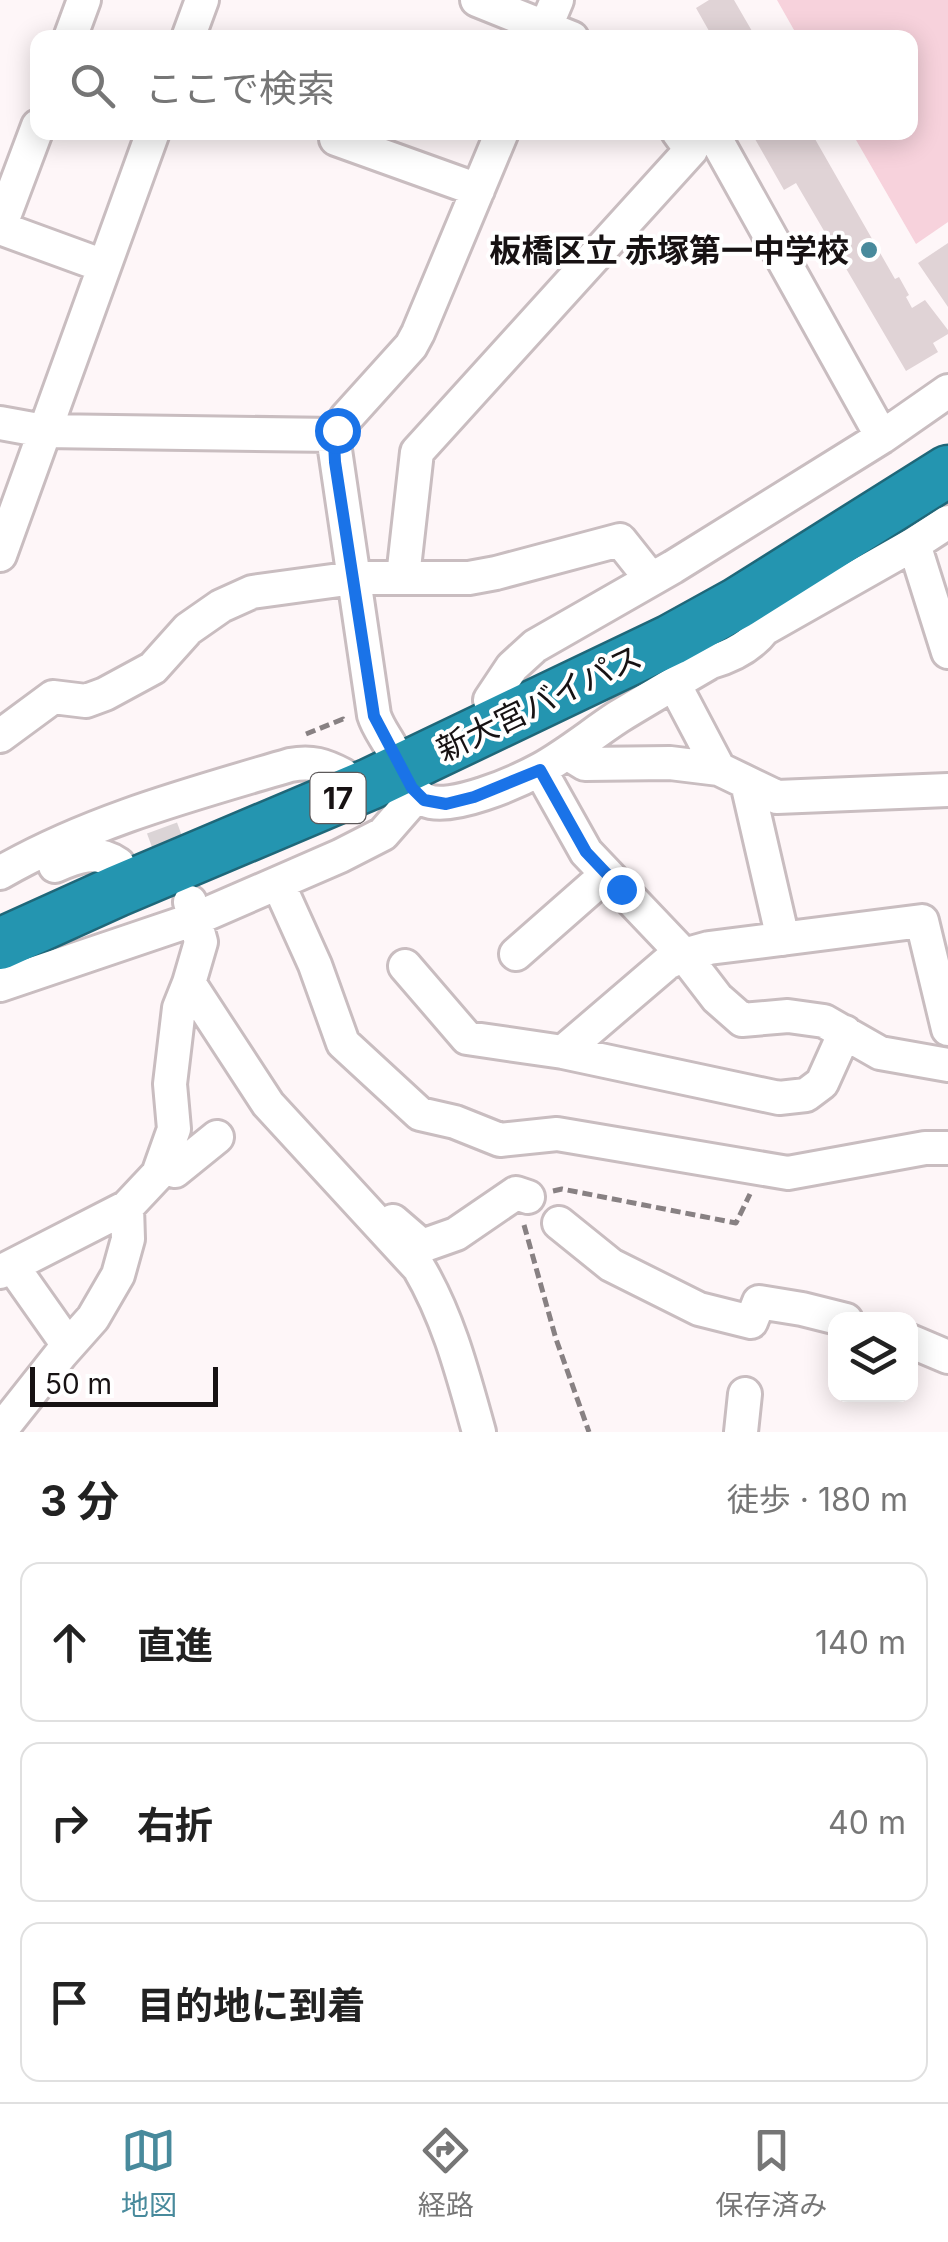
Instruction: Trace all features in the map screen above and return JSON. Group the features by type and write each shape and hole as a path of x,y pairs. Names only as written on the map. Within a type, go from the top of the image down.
{"highway":[{"name":"新大宮バイパス","path":"1,882 118,864 343,774 404,772 490,700 765,562 948,444"},
{"name":"新大宮バイパス","path":"0,944 404,772 705,622 948,471"}],"street":[{"path":"73,30 84,0"},
{"path":"191,30 202,0"},
{"path":"477,0 554,26"},
{"path":"33,140 0,228 104,266"},
{"path":"0,555 150,140"},
{"path":"339,140 478,190"},
{"path":"499,140 411,346 346,418 334,442 374,716 404,772 438,804 474,797 553,761 615,719 711,662 726,658 756,640 764,629 948,522"},
{"path":"404,577 416,452 691,150 684,140"},
{"path":"716,140 882,437"},
{"path":"490,700 512,667 534,646 650,580 882,437 948,391"},
{"path":"0,423 44,431 336,435"},
{"path":"0,736 53,698 86,702 153,668 188,629 221,606 252,592 354,578 469,578 620,540 650,580"},
{"path":"914,544 946,637"},
{"path":"682,697 733,776 782,939"},
{"path":"553,761 670,763 733,776 777,797 948,790"},
{"path":"553,761 586,852 684,955 716,998 742,1020 788,1016 824,1021 880,1053 948,1065"},
{"path":"1,882 104,824 155,818 305,762 343,774"},
{"path":"0,984 192,911 278,883 383,834 404,772"},
{"path":"516,954 607,874"},
{"path":"278,883 315,965 343,1044 420,1114 455,1122 500,1140 556,1134 788,1173 925,1148 948,1148"},
{"path":"163,1177 158,1174 174,1130 170,1084 179,1008 201,942 192,911"},
{"path":"563,1052 667,963 684,955 709,948 922,920 948,1029"},
{"path":"405,966 467,1038 563,1052 779,1098 806,1095 822,1083 845,1032"},
{"path":"189,983 268,1104 419,1268 437,1298 454,1342 479,1432"},
{"path":"68,1345 6,1270 127,1207 217,1137"},
{"path":"369,1212 380,1210 422,1246 456,1234 522,1194"},
{"path":"0,1432 93,1318 118,1275 128,1240 127,1207"},
{"path":"559,1224 611,1265 698,1309 751,1322 759,1302 828,1316"},
{"path":"918,1344 948,1357"},
{"path":"742,1432 746,1394"}],"path":[{"path":"589,1432 556,1340 522,1194 562,1189 736,1223"}],"shaded area":[{"path":"777,0 948,0 948,222 916,244 856,140 918,140 918,30 794,30"}],"building":[{"path":"709,0 734,0 751,30 708,30 696,8"},
{"path":"756,140 816,140 895,279 899,277 912,308 925,300 948,330 948,334 933,343 938,352 906,371 796,183 784,190"},
{"path":"948,243 948,307 918,263"}],"tunnel":[{"path":"162,828 183,885"}],"place":[{"name":"板橋区立 赤塚第一中学校","path":"869,250"}],"route":[{"path":"337,430 335,462 374,716 412,788 424,800 446,804 540,770 586,852 621,889"}]}
